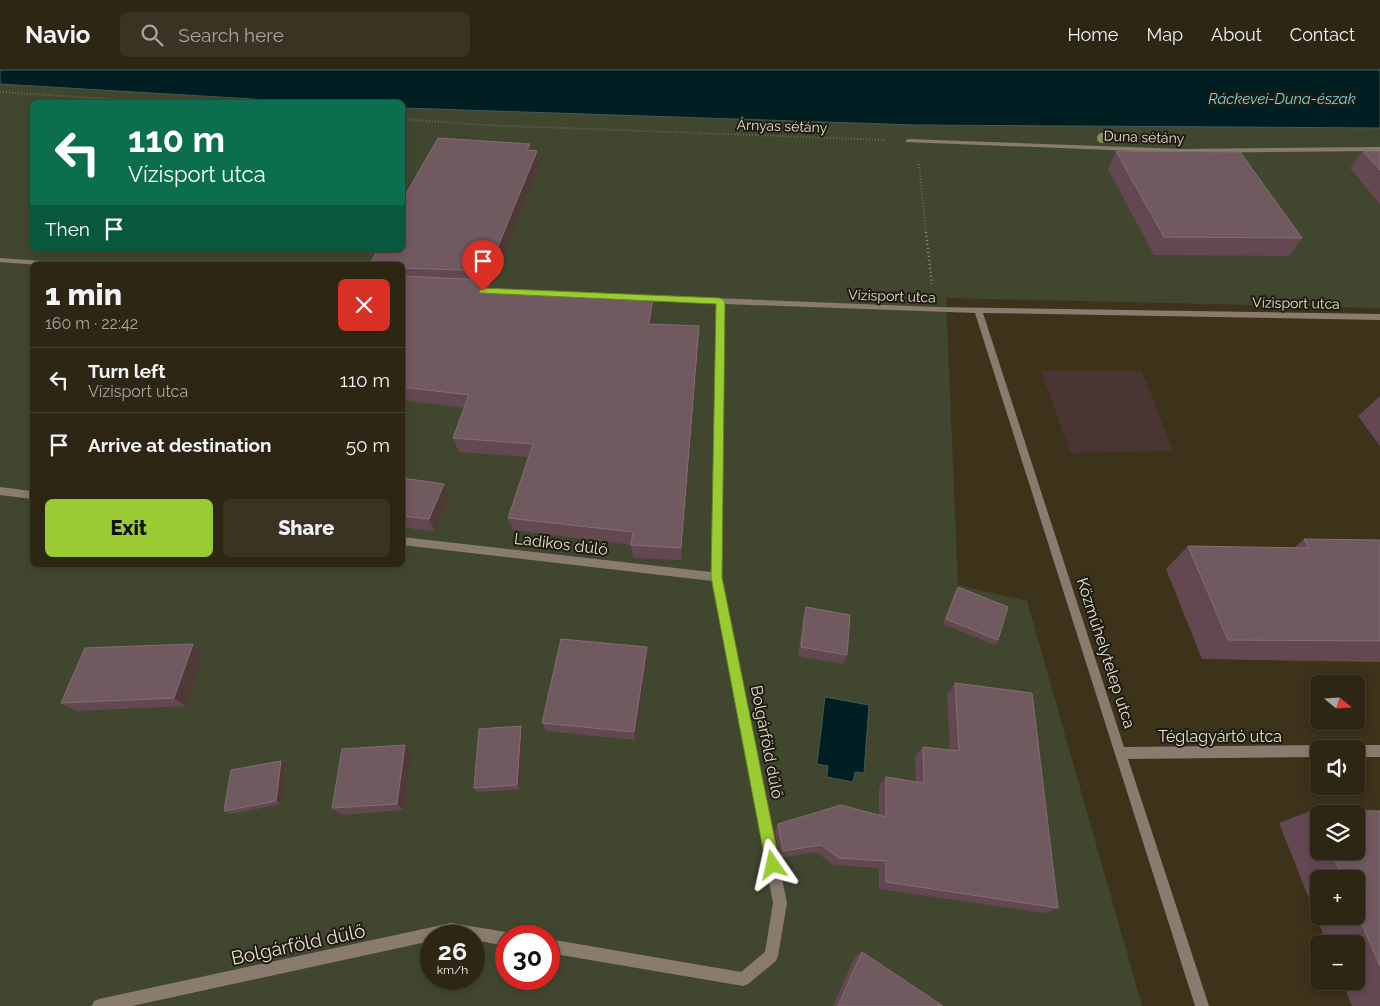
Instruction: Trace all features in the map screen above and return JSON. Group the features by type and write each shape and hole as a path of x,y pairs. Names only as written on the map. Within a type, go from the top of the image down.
{"street":[{"name":"Duna sétány","path":"908,141 1184,151 1380,148"},
{"path":"0,260 30,262"},
{"name":"Vízisport utca","path":"612,296 935,310 1380,317"},
{"name":"Bolgárföld dűlő","path":"560,948 743,978 771,956 780,903 716,577 720,301"},
{"name":"Közműhelytelep utca","path":"978,311 1202,1006"},
{"path":"0,491 30,495"},
{"name":"Ladikos dűlő","path":"405,541 716,577"},
{"path":"1365,751 1380,751"},
{"name":"Téglagyártó utca","path":"1122,753 1310,752"},
{"name":"Bolgárföld dűlő","path":"99,1006 451,930 495,938"}],"path":[{"path":"0,92 125,100"},
{"name":"Árnyas sétány","path":"405,119 483,125 908,141"},
{"path":"908,141 919,158 935,310"}],"shaded area":[{"path":"1041,371 1142,371 1173,451 1071,453"}],"green space":[{"path":"0,84 269,100 30,100 30,252 405,252 405,108 916,125 1380,128 1380,308 946,298 958,585 1027,601 1142,1006 0,1006"}],"water":[{"name":"Ráckevei-Duna-észak","path":"0,70 1380,70 1380,128 916,125 405,108 405,100 269,100 0,84"},
{"path":"825,697 869,705 864,773 855,772 853,782 827,777 828,766 817,764"}],"building":[{"path":"438,138 530,144 527,150 537,151 488,271 405,268 405,262 371,262 376,252 405,252 405,196"},
{"path":"1116,151 1240,152 1302,238 1164,237"},
{"path":"1363,151 1380,151 1380,170"},
{"path":"405,276 484,280 480,287 486,289 653,298 649,324 699,326 681,548 631,545 633,532 508,518 533,444 453,438 469,395 405,387"},
{"path":"405,478 444,484 429,519 405,516"},
{"path":"1304,539 1380,540 1380,641 1228,640 1188,546 1309,548"},
{"path":"958,587 1008,607 998,640 946,619"},
{"path":"806,607 850,615 847,655 801,647"},
{"path":"561,639 647,647 634,732 542,723"},
{"path":"193,644 174,698 61,703 85,648"},
{"path":"955,683 1032,693 1058,908 886,882 886,861 839,858 821,845 783,851 778,824 841,805 886,817 886,777 924,783 923,747 959,751"},
{"path":"521,726 517,785 474,788 479,729"},
{"path":"405,745 397,804 332,808 342,749"},
{"path":"281,761 276,801 224,811 231,770"},
{"path":"1365,811 1380,811 1380,966 1362,925 1365,925 1365,870 1339,870 1335,860 1365,860"},
{"path":"862,952 943,1006 838,1006"}],"route":[{"path":"483,291 720,301 716,577 773,865"}]}
